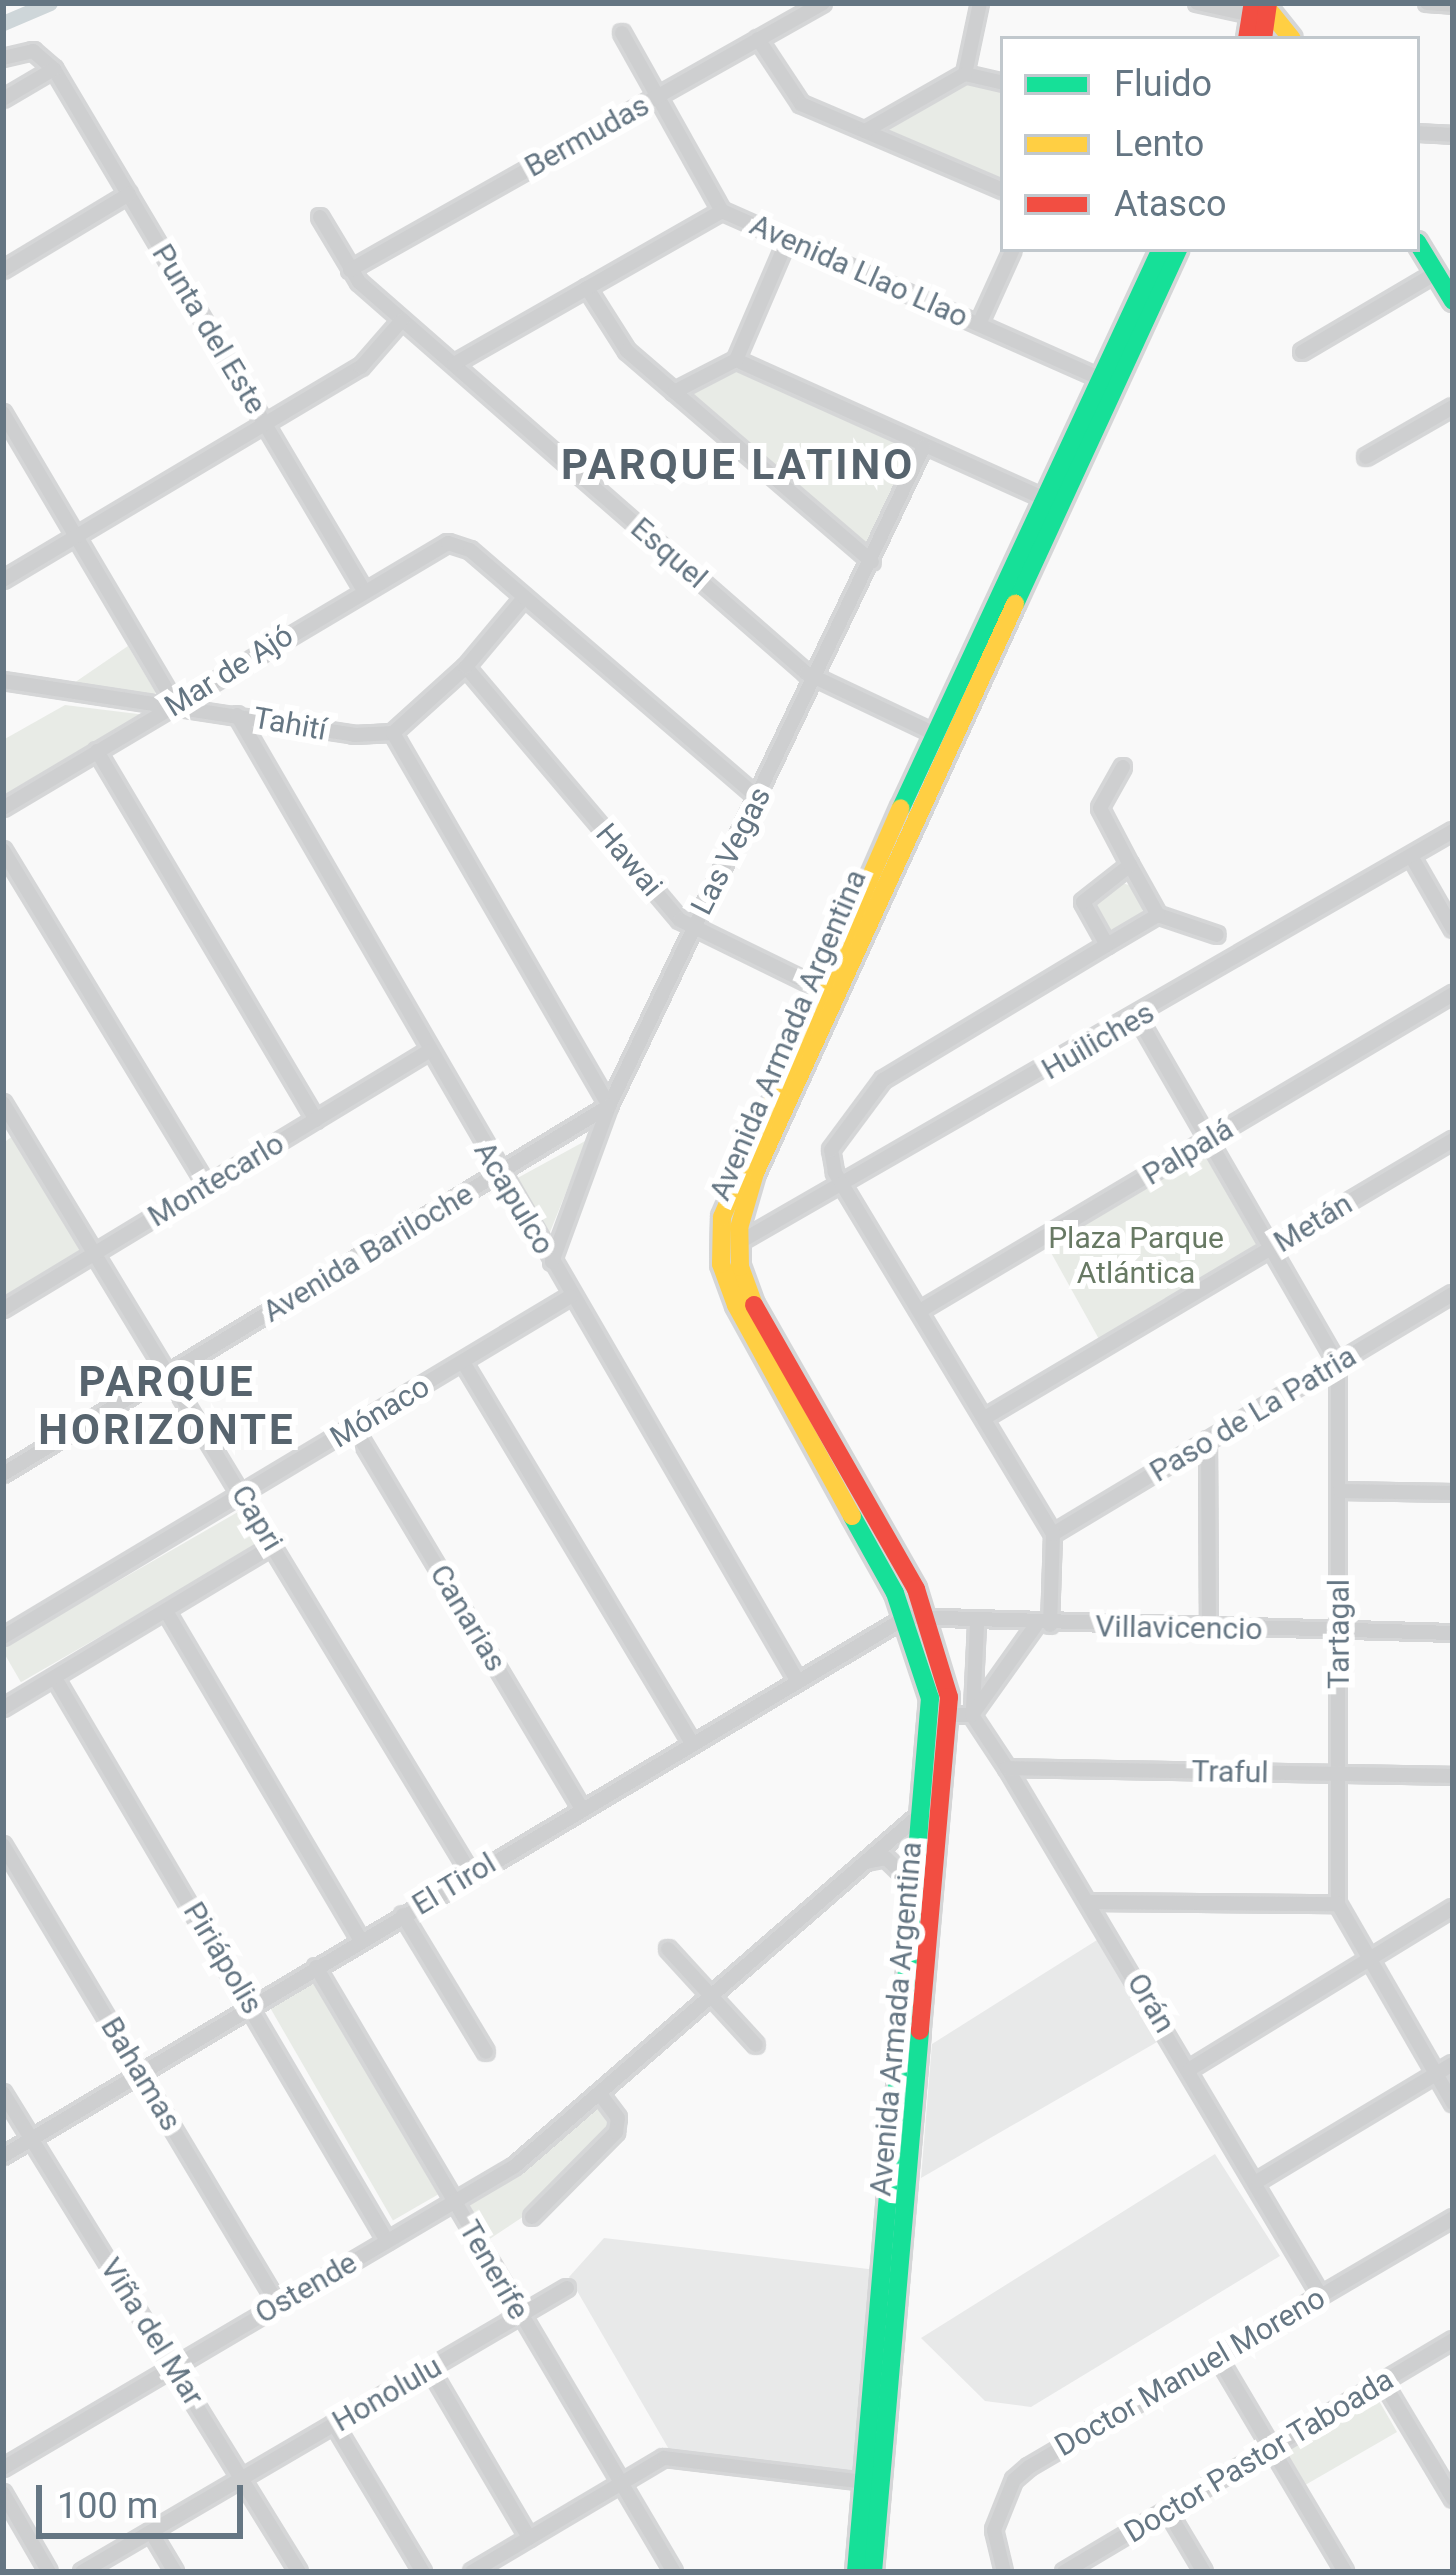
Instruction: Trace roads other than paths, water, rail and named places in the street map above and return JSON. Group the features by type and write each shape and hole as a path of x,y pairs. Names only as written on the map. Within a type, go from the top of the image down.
{"main road":[{"path":"1248,36 1261,7 1289,36"},
{"path":"1420,247 1453,301"},
{"name":"Avenida Armada Argentina","path":"856,2572 926,1809 930,1698 907,1617 744,1322 721,1264 729,1187 826,992 1109,382 1160,252"},
{"name":"Avenida Armada Argentina","path":"944,739 1045,499 1176,252"},
{"name":"Avenida Armada Argentina","path":"826,992 746,1195 738,1243 756,1312 929,1615 951,1715 873,2572"}],"street":[{"name":"Bermudas","path":"350,270 823,3"},
{"path":"965,74 980,3"},
{"path":"1197,3 1261,7"},
{"path":"1427,3 1453,5"},
{"name":"Avenida Llao Llao","path":"622,33 722,211 1109,382"},
{"path":"758,39 801,104 1000,189"},
{"path":"3,58 33,51 54,69 3,100"},
{"name":"Punta del Este","path":"54,69 364,589"},
{"path":"865,131 965,74 1000,82"},
{"path":"1420,133 1453,135"},
{"path":"3,270 129,194"},
{"path":"454,364 722,211"},
{"name":"Esquel","path":"320,217 350,270 402,320 818,680 944,739"},
{"path":"674,392 736,360 787,241"},
{"path":"979,324 1012,252"},
{"path":"1302,352 1436,274"},
{"path":"587,288 619,343 872,562"},
{"path":"3,580 361,367 402,320"},
{"path":"736,360 1045,499"},
{"path":"1366,457 1453,407"},
{"path":"3,413 176,705"},
{"name":"Las Vegas","path":"552,1262 609,1106 818,680 924,446"},
{"name":"Mar de Ajó","path":"3,808 433,546 458,544 522,600"},
{"path":"609,1106 393,733 466,668 522,600 758,797"},
{"name":"Hawai","path":"466,668 692,929 826,992"},
{"name":"Tahití","path":"3,681 355,735 393,733"},
{"name":"Acapulco","path":"237,715 428,1052 796,1678"},
{"path":"97,751 316,1120"},
{"path":"1123,767 1100,808 1130,866 1159,915 1216,935"},
{"name":"Huiliches","path":"738,1243 1138,1018 1453,831"},
{"path":"3,850 207,1186"},
{"path":"1411,856 1453,929"},
{"path":"1106,945 1083,902 1130,866"},
{"path":"972,1715 1043,1625 1053,1534 988,1416 845,1186 831,1150 863,1097 1159,915"},
{"name":"Palpalá","path":"922,1309 1453,994"},
{"path":"1138,1018 1338,1364"},
{"name":"Montecarlo","path":"3,1310 428,1052"},
{"name":"Capri","path":"3,1103 9,1125 95,1254 471,1874"},
{"name":"Avenida Bariloche","path":"3,1474 609,1106"},
{"name":"Metán","path":"988,1416 1453,1140"},
{"name":"Paso de La Patria","path":"1053,1534 1453,1294"},
{"name":"Mónaco","path":"3,1637 571,1296"},
{"path":"463,1362 691,1741"},
{"name":"Tartagal","path":"1338,1364 1338,1904"},
{"name":"Canarias","path":"354,1428 581,1807"},
{"path":"1208,1440 1209,1628"},
{"path":"1340,1491 1453,1493"},
{"path":"3,1708 274,1545"},
{"path":"166,1611 361,1941"},
{"name":"Villavicencio","path":"907,1617 929,1615 977,1624 1453,1634"},
{"name":"El Tirol","path":"3,2156 796,1678 907,1617"},
{"path":"972,1715 977,1624"},
{"name":"Piriápolis","path":"55,1678 253,2006 387,2241"},
{"path":"951,1715 972,1715"},
{"name":"Orán","path":"972,1715 1090,1902 1322,2296"},
{"name":"Traful","path":"1007,1768 1453,1776"},
{"name":"Ostende","path":"3,2468 515,2167 926,1809"},
{"name":"Bahamas","path":"3,1845 278,2304"},
{"path":"862,1864 886,1858 919,1891"},
{"path":"1090,1902 1338,1904 1453,2103"},
{"path":"1190,2069 1453,1907"},
{"path":"403,1915 486,2052"},
{"path":"668,1948 756,2045"},
{"name":"Tenerife","path":"316,1967 674,2572"},
{"path":"1258,2181 1453,2064"},
{"name":"Viña del Mar","path":"3,2093 299,2572"},
{"path":"532,2217 616,2132 618,2118 600,2094"},
{"name":"Doctor Manuel Moreno","path":"1004,2572 994,2530 1014,2480 1453,2218"},
{"name":"Honolulu","path":"82,2572 567,2288"},
{"name":"Doctor Pastor Taboada","path":"1068,2571 1453,2340"},
{"path":"1217,2356 1345,2572"},
{"path":"430,2368 529,2538"},
{"path":"1384,2382 1451,2491"},
{"path":"334,2424 423,2572"},
{"path":"472,2572 620,2483 674,2458 866,2482"},
{"path":"3,2493 49,2572"},
{"path":"1167,2510 1204,2572"},
{"path":"151,2532 176,2572"}],"waterway":[{"path":"3,23 50,3"}],"district":[{"name":"PARQUE LATINO","path":"738,465"},
{"name":"PARQUE HORIZONTE","path":"167,1406"}],"park label":[{"name":"Plaza Parque Atlántica","path":"1136,1255"}]}
